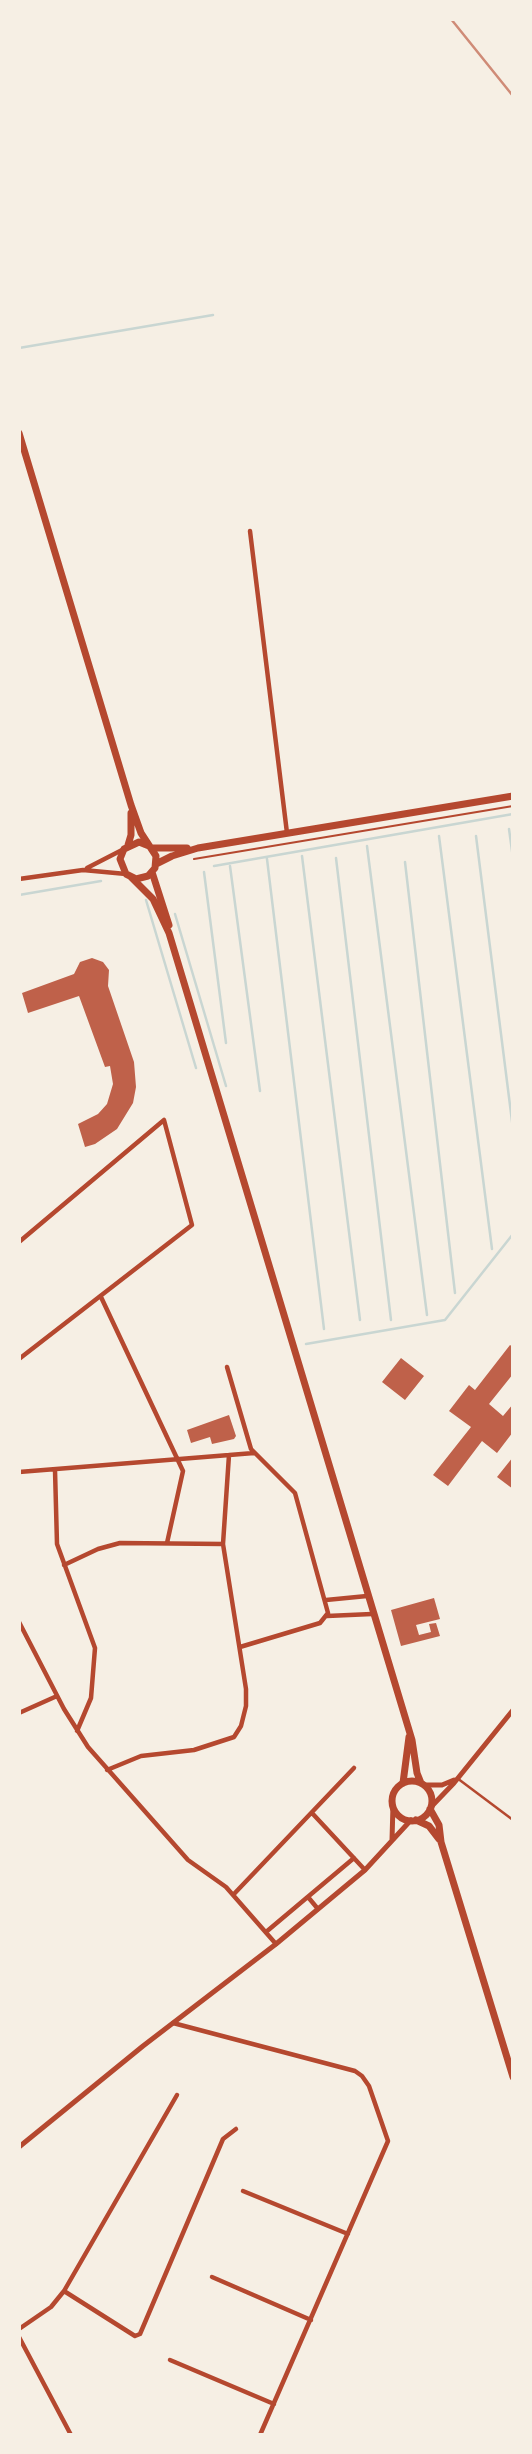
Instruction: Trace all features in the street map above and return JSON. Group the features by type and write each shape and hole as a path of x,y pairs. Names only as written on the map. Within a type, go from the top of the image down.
{"main road":[{"path":"19,433 131,805 141,833 156,856 154,868 169,933"},
{"path":"128,875 142,878 166,858 198,848 513,796"},
{"path":"131,805 131,835 120,864 151,896 169,933 412,1741 417,1773 432,1796 431,1808 439,1825 441,1842 513,2077"},
{"path":"126,847 139,842 150,847 198,848"},
{"path":"403,1783 409,1737"},
{"path":"423,1784 412,1781 403,1783 394,1792 393,1805 399,1815 429,1826 441,1842"},
{"path":"413,1820 424,1817 431,1808"}],"street":[{"path":"250,531 288,834"},
{"path":"83,870 126,847"},
{"path":"19,878 83,870 108,870 128,875"},
{"path":"19,1242 164,1120 192,1225 19,1359"},
{"path":"101,1297 184,1475 167,1543"},
{"path":"227,1367 248,1442 254,1454 295,1493 326,1600 327,1616"},
{"path":"19,1472 254,1454"},
{"path":"107,1770 141,1756 194,1750 234,1737 241,1726 246,1706 246,1689 223,1544 229,1455"},
{"path":"55,1470 56,1537 95,1648 91,1698 76,1732"},
{"path":"64,1565 115,1544 223,1544"},
{"path":"326,1600 367,1596"},
{"path":"240,1647 320,1623 327,1616 372,1614"},
{"path":"19,1622 76,1732 188,1860 233,1895 276,1944"},
{"path":"19,1713 57,1696"},
{"path":"431,1808 513,1710"},
{"path":"233,1895 354,1768"},
{"path":"423,1784 442,1785 457,1778"},
{"path":"392,1840 393,1805"},
{"path":"312,1813 365,1870"},
{"path":"19,2147 276,1944 365,1870 413,1820"},
{"path":"266,1932 354,1858"},
{"path":"308,1897 318,1909"},
{"path":"173,2023 350,2069 365,2080 388,2141 260,2435"},
{"path":"19,2329 51,2307 64,2291 177,2095"},
{"path":"64,2291 135,2336 140,2334 223,2138 236,2129"},
{"path":"243,2190 348,2234"},
{"path":"212,2277 312,2320"},
{"path":"19,2337 71,2435"},
{"path":"170,2360 274,2404"}],"lane":[{"path":"457,1778 513,1821"}],"path":[{"path":"190,859 513,806"}],"building":[{"path":"92,958 103,962 109,970 108,986 134,1062 136,1087 133,1103 117,1129 95,1144 85,1147 78,1124 98,1114 107,1104 113,1084 110,1066 105,1067 79,996 28,1013 22,993 74,974 80,962"},
{"path":"510,1345 513,1347 513,1374 489,1404 503,1416 513,1404 513,1432 497,1453 482,1441 448,1486 433,1475 471,1427 449,1411 469,1385 475,1390"},
{"path":"401,1358 424,1376 405,1400 382,1382"},
{"path":"229,1415 236,1436 234,1439 212,1444 210,1437 191,1443 187,1430"},
{"path":"513,1457 513,1489 497,1477"},
{"path":"434,1598 440,1619 416,1625 419,1635 431,1632 429,1624 436,1623 440,1636 401,1646 391,1610"}],"waterway":[{"path":"19,348 213,315"},
{"path":"214,866 513,814"},
{"path":"509,829 513,858"},
{"path":"439,836 492,1249"},
{"path":"476,836 513,1129"},
{"path":"367,846 427,1315"},
{"path":"302,856 360,1320"},
{"path":"336,858 391,1320"},
{"path":"267,859 324,1329"},
{"path":"405,862 455,1293"},
{"path":"230,866 260,1091"},
{"path":"204,872 226,1043"},
{"path":"19,895 101,881"},
{"path":"146,900 196,1068"},
{"path":"175,914 226,1086"},
{"path":"306,1344 445,1320 513,1234"}],"railway":[{"path":"451,19 513,96"}]}
